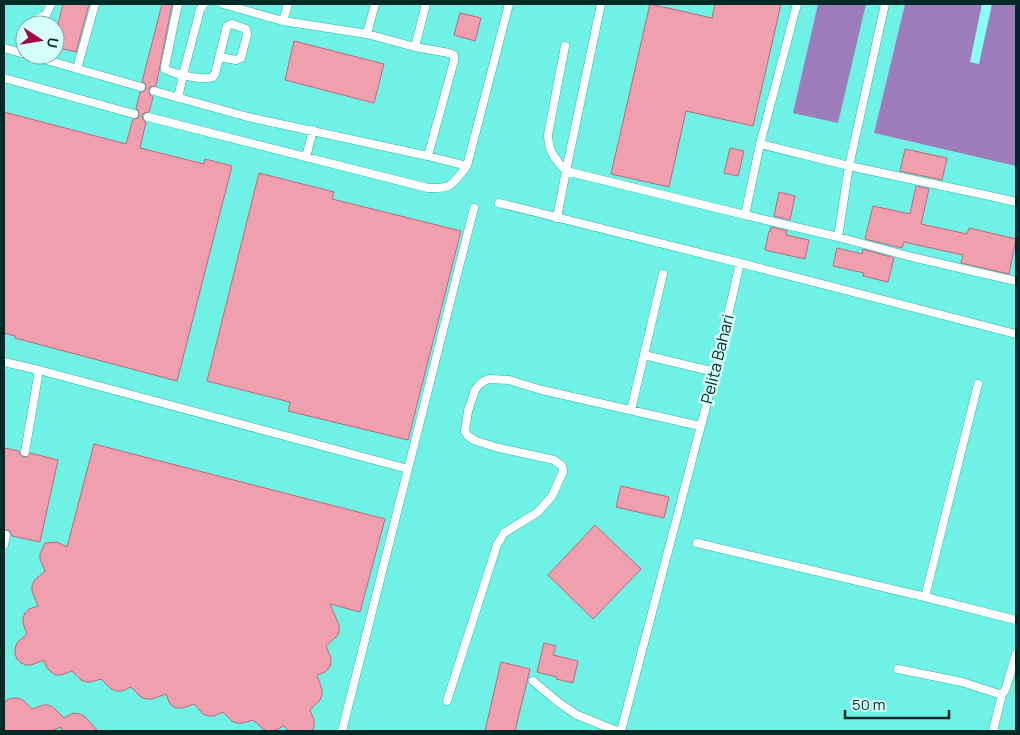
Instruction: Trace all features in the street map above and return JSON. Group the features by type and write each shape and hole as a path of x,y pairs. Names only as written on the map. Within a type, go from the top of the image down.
{"lane":[{"path":"77,69 95,4"},
{"path":"178,4 165,69 204,79 212,77 215,74 219,57 228,26 232,24 246,29 247,35 241,58 236,60 219,57"},
{"path":"178,98 200,10 204,4"},
{"path":"224,4 283,21 367,34 449,52 454,55 428,156"},
{"path":"283,21 288,4"},
{"path":"367,34 375,4"},
{"path":"415,46 426,4"},
{"path":"148,117 428,188 444,189 452,185 467,166 509,4"},
{"path":"557,218 600,4"},
{"path":"745,215 760,144 797,4"},
{"path":"838,237 849,166 886,4"},
{"path":"565,46 548,136 552,154 566,171 1016,281"},
{"path":"63,65 141,88"},
{"path":"4,78 134,114"},
{"path":"154,91 248,117 313,130 467,166"},
{"path":"306,157 313,130"},
{"path":"760,144 849,166 1016,202"},
{"path":"499,203 1016,334"},
{"path":"342,731 474,208"},
{"name":"Pelita Bahari","path":"621,731 715,372 740,263"},
{"path":"631,410 663,274"},
{"path":"644,355 715,372"},
{"path":"4,362 408,469"},
{"path":"24,452 39,370"},
{"path":"447,701 496,545 504,533 538,512 552,496 563,472 562,466 554,460 499,448 476,441 468,436 466,431 468,411 475,390 480,384 489,378 509,380 542,390 700,426"},
{"path":"925,597 978,384"},
{"path":"4,545 6,535"},
{"path":"697,543 1016,620"},
{"path":"992,731 1016,654"},
{"path":"898,670 962,682 1002,694"},
{"path":"533,681 577,715 617,731"}],"shaded area":[{"path":"4,4 905,4 874,133 1016,166 1016,731 4,731"},
{"path":"818,4 866,4 838,123 793,113"},
{"path":"905,4 1016,4 1016,166 874,133"}],"pier":[{"path":"982,4 992,4 979,64 970,62"}],"building":[{"path":"63,4 89,4 76,52 65,49 65,15 60,15"},
{"path":"162,4 172,4 156,86 150,87 150,95 153,97 149,112 144,113 142,116 146,122 140,148 204,164 205,159 232,166 177,381 15,338 15,336 4,333 4,112 126,144 133,119 138,118 139,115 136,109 140,92 145,91 146,88 145,83 142,82"},
{"path":"650,4 712,18 715,4 781,4 753,126 686,111 669,187 611,174"},
{"path":"460,13 481,18 475,41 454,35"},
{"path":"294,41 384,64 374,103 285,80"},
{"path":"730,148 744,151 738,176 724,173"},
{"path":"905,149 947,158 942,180 900,171"},
{"path":"259,173 334,192 332,199 461,231 408,440 288,411 290,402 207,381"},
{"path":"916,186 929,189 921,224 967,234 969,228 1016,239 1009,274 961,263 963,255 904,242 902,248 865,239 873,206 910,214"},
{"path":"779,192 795,196 790,220 774,216"},
{"path":"771,227 787,231 786,235 809,240 805,259 765,250"},
{"path":"837,248 862,254 863,249 894,258 888,282 863,276 864,273 833,266"},
{"path":"94,444 385,519 360,612 330,604 339,625 339,631 337,636 326,646 331,658 329,668 317,675 322,695 320,700 310,710 314,720 312,731 289,731 284,726 273,731 267,731 253,720 243,723 232,721 223,712 214,716 208,716 203,714 194,704 177,708 172,706 166,694 146,699 141,697 131,687 122,691 116,691 111,689 101,679 86,682 81,680 72,671 56,675 47,668 44,660 26,665 17,659 15,648 17,643 27,634 23,618 29,609 38,606 32,586 34,581 45,571 40,554 45,543 57,542 67,547"},
{"path":"4,448 19,451 24,457 27,457 30,453 58,460 40,542 12,536 9,530 4,530"},
{"path":"621,486 669,497 664,518 616,507"},
{"path":"595,525 641,569 593,619 548,575"},
{"path":"544,643 556,646 553,655 578,661 573,683 537,672"},
{"path":"501,662 530,669 515,731 485,731"},
{"path":"12,698 23,700 32,709 48,705 53,707 64,718 73,713 79,714 84,716 98,731 62,731 61,727 51,731 4,731 4,704"}]}
